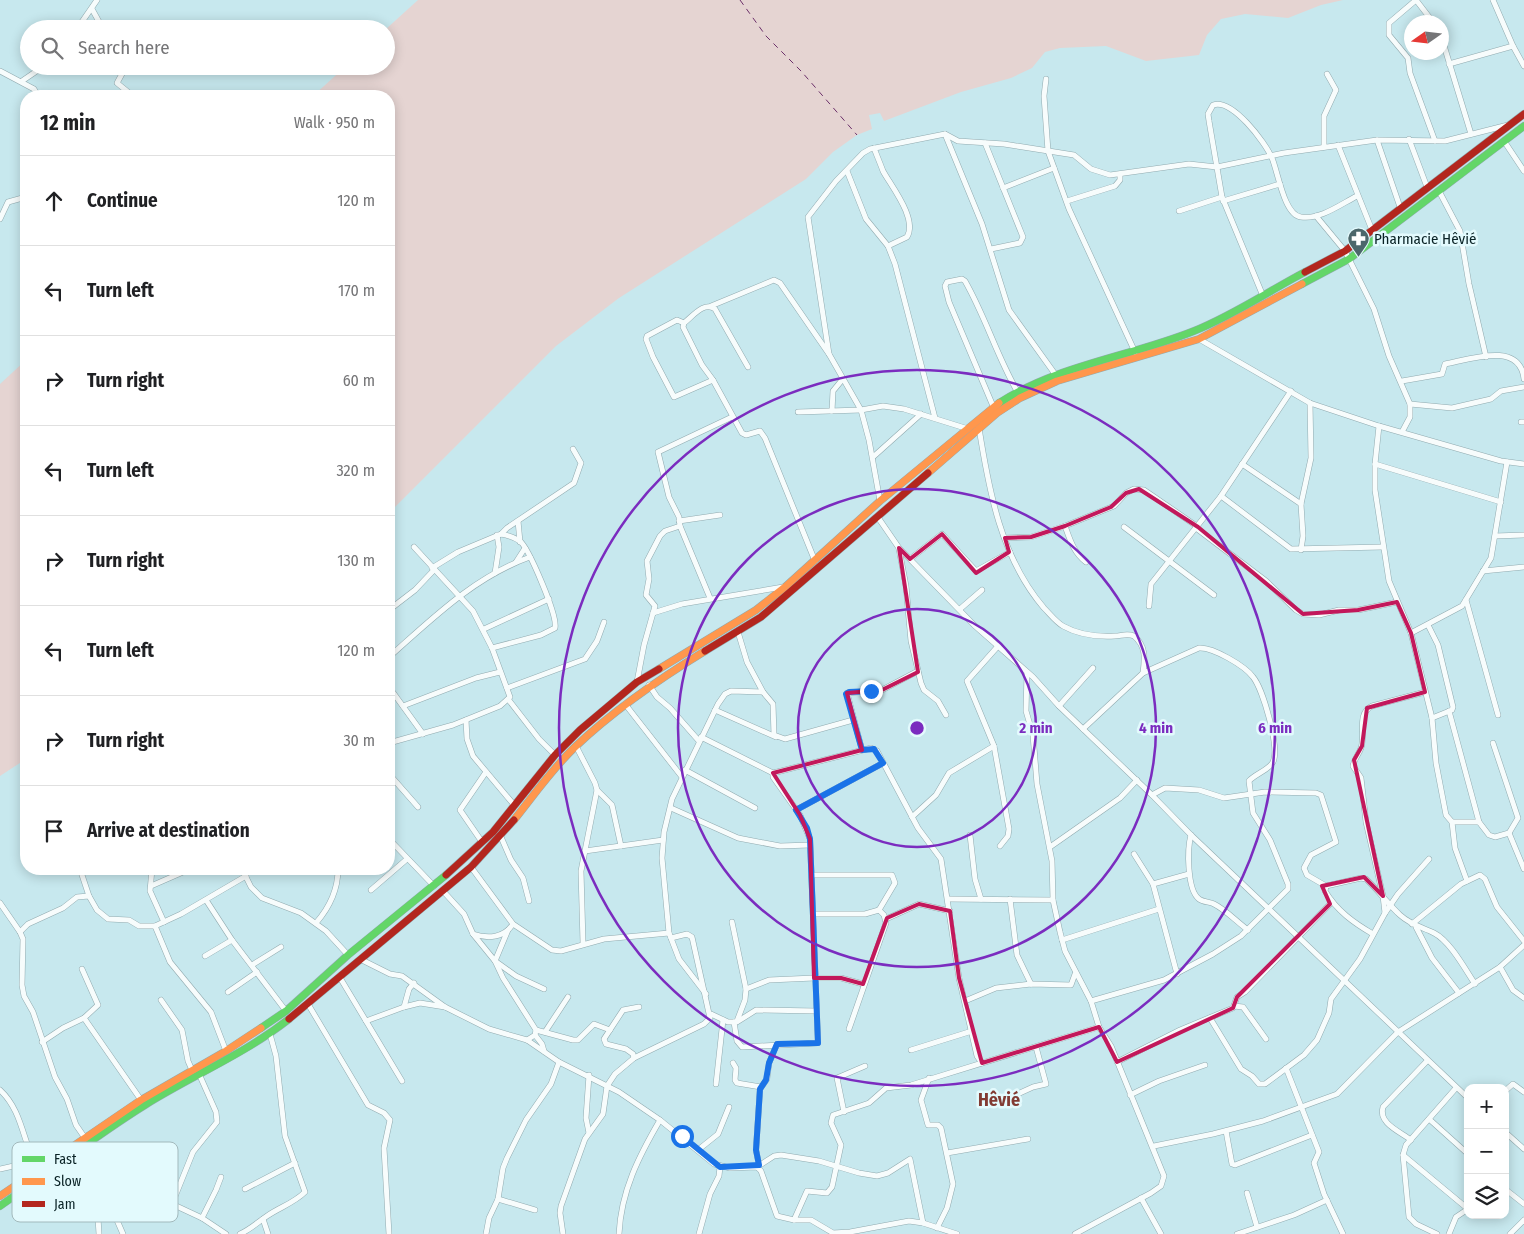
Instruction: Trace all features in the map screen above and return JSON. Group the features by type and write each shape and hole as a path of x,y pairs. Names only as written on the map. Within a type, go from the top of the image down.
{"street":[{"path":"82,20 97,0"},
{"path":"1404,53 1389,35 1389,23 1416,0 1428,15"},
{"path":"1493,0 1524,66"},
{"path":"92,9 98,20"},
{"path":"1449,64 1513,46"},
{"path":"1408,60 1410,73 1435,142"},
{"path":"1448,60 1471,134"},
{"path":"0,70 35,90"},
{"path":"1324,147 1324,116 1336,90 1327,74"},
{"path":"22,81 31,75"},
{"path":"121,75 117,83 126,90"},
{"path":"1046,79 1044,96 1048,151 1067,201 1135,352"},
{"path":"1263,296 1223,199 1208,114 1210,108 1215,104 1223,105 1243,118 1271,156 1290,210 1301,217 1316,216 1357,196"},
{"path":"86,1141 141,1100 226,1051 286,1011 348,955 434,886 482,842 515,806 555,755 580,730 637,682 756,610 815,561 880,501 993,406 1017,391 1056,374 1135,352 1196,330 1345,251 1400,207 1524,114"},
{"path":"829,354 808,217 855,160 874,148 944,134 958,140 1074,155 1091,169 1106,174 1120,174 1189,164 1217,167 1338,144 1377,140 1408,139 1435,142 1508,125"},
{"path":"86,1141 270,1034 308,1004 471,867 501,837 555,768 576,746 625,704 649,685 761,617 978,428 1020,398 1057,381 1199,339 1349,258 1524,126"},
{"path":"944,134 991,249 1009,310 1056,374"},
{"path":"1408,139 1428,187"},
{"path":"1377,140 1400,207"},
{"path":"1504,141 1524,171"},
{"path":"985,143 1022,241 991,249"},
{"path":"1338,144 1372,230"},
{"path":"874,148 884,172 900,200 910,229 907,236 888,246"},
{"path":"1517,162 1524,158"},
{"path":"1003,188 1054,168"},
{"path":"847,171 866,219 888,246 908,309 935,418"},
{"path":"1067,201 1115,186 1120,180 1120,174"},
{"path":"1180,211 1280,184"},
{"path":"1438,191 1460,231 1469,284 1486,357"},
{"path":"0,219 8,202 20,199"},
{"path":"1316,216 1345,251 1374,309 1389,356 1402,381 1410,404 1410,417 1402,432"},
{"path":"684,323 702,308 777,281 829,354 860,410 873,456 880,501"},
{"path":"993,406 949,302 947,282 965,281 985,319 998,357 1017,391"},
{"path":"711,306 716,308 748,367"},
{"path":"684,323 677,320 647,336 646,339 656,365 674,396 713,380"},
{"path":"684,323 696,354 744,435 757,432 762,433 815,561"},
{"path":"1199,339 1310,403 1379,426 1507,462 1524,464"},
{"path":"1402,381 1442,374 1445,364 1502,355 1517,360 1522,366 1524,379"},
{"path":"832,411 833,391 842,380"},
{"path":"1410,404 1452,408 1488,400 1501,391 1524,387"},
{"path":"1149,606 1151,584 1221,496 1291,391"},
{"path":"1301,550 1303,536 1301,504 1311,458 1310,403"},
{"path":"798,412 860,410 883,406 921,414 965,428"},
{"path":"873,456 921,414"},
{"path":"710,598 668,496 658,452 732,416"},
{"path":"1379,426 1375,464 1375,490 1389,581 1411,633 1432,718 1436,763 1446,815 1452,822 1456,848 1467,881"},
{"path":"978,428 989,491 1010,552 1032,594 1062,626 1080,633 1100,637 1131,634 1140,641 1145,654 1143,674"},
{"path":"395,604 433,569 458,552 499,535 574,483 581,463 573,449"},
{"path":"1411,633 1458,610 1491,558 1507,462"},
{"path":"1242,464 1301,504"},
{"path":"1375,464 1501,502"},
{"path":"1005,538 1030,536 1064,526 1111,508 1126,492 1139,489 1144,490 1197,528 1266,581 1296,610 1304,614 1319,615 1339,610 1358,610 1397,602"},
{"path":"1221,496 1291,549 1383,546"},
{"path":"637,682 655,604 646,595 649,579 646,561 660,536 665,531 680,524 720,515"},
{"path":"877,516 899,548 960,609 1137,780 1191,835 1464,1095"},
{"path":"518,521 520,542"},
{"path":"1064,526 1071,544 1079,557 1086,562"},
{"path":"1124,527 1214,595"},
{"path":"910,559 942,534 976,571 1010,552"},
{"path":"492,648 541,635 555,628 556,621 525,548 520,542 499,535"},
{"path":"495,573 499,535"},
{"path":"1495,536 1524,535"},
{"path":"395,741 466,720 500,706 508,700 510,694 484,630 473,611 414,548"},
{"path":"516,562 525,548"},
{"path":"899,548 906,586 911,642 918,671 924,690 938,701 946,715"},
{"path":"395,652 459,596 495,573 530,557"},
{"path":"1483,572 1524,567"},
{"path":"653,613 710,598 785,587"},
{"path":"960,609 982,590"},
{"path":"484,630 548,599"},
{"path":"1466,600 1498,715"},
{"path":"507,688 585,659 597,641 604,622"},
{"path":"1428,625 1444,668 1453,707 1449,711 1432,718"},
{"path":"738,632 747,662 763,692 773,704 773,731 777,737"},
{"path":"998,646 967,681 994,746 1009,829 1008,836 1000,846"},
{"path":"1083,729 1143,674 1182,655 1206,647 1222,654 1251,674 1257,684 1270,725 1274,756 1270,766 1259,772 1249,781 1250,796 1254,816 1270,840 1288,884 1288,889 1248,930 1213,954 1177,974 1091,1001"},
{"path":"1059,706 1093,668"},
{"path":"862,750 847,693 882,690 918,671"},
{"path":"403,706 476,678 500,672"},
{"path":"1027,673 1026,711 1033,735 1038,784 1050,846 1053,900 1062,940 1075,974 1091,1001 1099,1027 1111,1046 1130,1095 1154,1146 1164,1181 1161,1186 1075,1234"},
{"path":"649,685 657,697 700,740 773,774 862,750 874,749 912,817 941,859 958,969 978,1056 982,1063"},
{"path":"706,994 680,959 670,936 662,858 663,840 672,799 715,710 728,692 763,692"},
{"path":"1385,913 1383,896 1366,822 1361,778 1353,766 1362,746 1363,717 1369,707 1425,692"},
{"path":"395,695 423,734"},
{"path":"508,700 539,739 555,755"},
{"path":"625,704 682,777"},
{"path":"715,710 785,740 853,720"},
{"path":"1449,711 1479,822 1491,837 1509,833 1518,818 1493,743"},
{"path":"466,720 469,748 486,772 515,806"},
{"path":"576,746 597,790 612,805 621,846"},
{"path":"912,817 936,795 949,773 994,746"},
{"path":"796,810 883,763"},
{"path":"685,770 755,808"},
{"path":"482,842 460,810 486,772"},
{"path":"732,922 746,990 745,1000 735,1022 739,1046 818,1043 810,845 807,828 773,777 773,774"},
{"path":"1050,846 1120,798 1137,780"},
{"path":"395,781 418,807"},
{"path":"1152,795 1165,788 1199,790 1224,798 1250,796 1265,792 1316,793 1321,795 1336,842 1311,855 1304,868 1307,875 1326,886 1362,878 1366,879 1414,925 1435,933 1458,957 1475,984"},
{"path":"583,943 580,886 597,790"},
{"path":"671,808 738,838 780,846 810,845"},
{"path":"1452,822 1479,822"},
{"path":"1509,833 1524,869"},
{"path":"970,835 975,879 981,899"},
{"path":"1191,835 1188,844 1190,874 1199,899 1216,905 1248,930"},
{"path":"501,837 511,860 523,878 529,901"},
{"path":"585,851 663,840"},
{"path":"395,845 434,886"},
{"path":"1134,854 1153,884 1177,974"},
{"path":"395,870 408,859"},
{"path":"1210,1018 1241,1070 1252,1076 1259,1084 1265,1084 1304,1055 1317,1040 1324,1027 1331,1000 1360,959 1385,913 1428,859"},
{"path":"471,867 513,924 552,950 561,951 583,943 650,933 670,936 687,934 692,937 711,1014 704,1024 634,1058 619,1070 608,1086 603,1114 582,1145 561,1206 563,1234"},
{"path":"1153,884 1190,874"},
{"path":"82,875 88,896 97,910 108,919 129,920 139,926 155,926 164,922 246,876 252,887 262,898 301,913 316,923 348,955"},
{"path":"152,875 153,901 164,922"},
{"path":"151,886 176,875"},
{"path":"316,923 324,914 333,896 337,875"},
{"path":"371,890 389,875"},
{"path":"812,875 892,875 895,883 879,910 865,914 814,914"},
{"path":"1414,925 1467,881 1480,875 1483,876 1497,907 1524,941"},
{"path":"1326,886 1325,891 1330,900 1356,924 1373,934"},
{"path":"443,891 464,914 472,934 495,961 542,1044 544,1051"},
{"path":"20,932 28,924 63,908 77,897 88,896"},
{"path":"948,899 1053,900"},
{"path":"1010,899 1017,955 1031,984"},
{"path":"206,900 232,940 286,1011"},
{"path":"1234,1006 1237,997 1246,992 1299,938 1330,904 1330,900"},
{"path":"0,903 20,932 23,949 23,992 33,1012 42,1042 76,1125 86,1141"},
{"path":"848,1029 886,919 919,904 950,911"},
{"path":"1062,940 1159,909"},
{"path":"879,910 886,919"},
{"path":"495,961 508,930 513,924"},
{"path":"1414,925 1432,958 1459,993"},
{"path":"155,926 170,962 211,1012 226,1051"},
{"path":"472,934 489,938 508,930"},
{"path":"205,956 232,940"},
{"path":"1154,1146 1226,1131 1337,1094 1398,1032 1500,967 1524,945"},
{"path":"252,965 281,947"},
{"path":"360,959 379,970 402,976 414,982 445,1007 489,1029 527,1040 559,1062 589,1075 660,1120 720,1167 758,1166 774,1156 781,1155 836,1165 859,1173 877,1176 888,1173 910,1159 923,1223"},
{"path":"495,961 516,976 544,989"},
{"path":"1500,967 1513,990 1524,998"},
{"path":"42,1042 63,1028 84,1018 98,1005 82,969"},
{"path":"502,974 507,969"},
{"path":"228,992 258,972"},
{"path":"965,1001 992,989 1031,984 1071,984 1075,974"},
{"path":"339,976 402,1081"},
{"path":"746,990 769,980 841,978 863,984"},
{"path":"404,1007 409,989 414,982"},
{"path":"545,1032 568,997"},
{"path":"161,1000 182,1030 188,1061 192,1070"},
{"path":"366,1021 420,1003 445,1007"},
{"path":"308,1004 368,1106 373,1110 384,1113 390,1120 384,1148 390,1234"},
{"path":"1117,1062 1180,1030 1234,1006 1243,1007 1266,1038"},
{"path":"634,1058 633,1054 626,1049 606,1042 604,1039 623,1010 639,1007"},
{"path":"711,1014 723,1020 735,1022 756,1010 816,1011"},
{"path":"84,1018 141,1100"},
{"path":"716,1084 723,1020"},
{"path":"527,1040 535,1032 545,1032 578,1040 594,1024 610,1030"},
{"path":"794,1220 807,1191 829,1191 842,1145 831,1120 833,1115 869,1103 886,1088 905,1086 1099,1027"},
{"path":"911,1050 972,1031"},
{"path":"240,1234 299,1198 305,1192 285,1136 276,1056 270,1034"},
{"path":"777,1044 769,1063 766,1080 761,1086 756,1150 758,1166 775,1214 794,1220 811,1220 833,1232 851,1233 909,1221 923,1223 957,1234"},
{"path":"1009,1098 1033,1087 1046,1084 1036,1047"},
{"path":"1411,1140 1384,1120 1381,1113 1383,1107 1427,1061"},
{"path":"486,1234 489,1218 498,1199 503,1168 507,1158 526,1120 551,1084 559,1062"},
{"path":"733,1063 736,1068 735,1080 737,1083 761,1086"},
{"path":"1130,1095 1159,1081 1205,1065"},
{"path":"844,1112 837,1078 865,1066"},
{"path":"1286,1068 1319,1152 1314,1163 1327,1200 1343,1234"},
{"path":"589,1075 586,1118 589,1133"},
{"path":"178,1187 187,1162 198,1143 217,1122 216,1112 200,1076"},
{"path":"929,1078 921,1103 928,1125 938,1124 941,1128 953,1184 952,1193 937,1228"},
{"path":"1509,1088 1513,1084 1524,1092"},
{"path":"1437,1234 1416,1224 1409,1218 1403,1155 1411,1140 1456,1088"},
{"path":"0,1090 11,1102 18,1115 25,1142"},
{"path":"698,1150 718,1134 729,1107"},
{"path":"1429,1119 1464,1150"},
{"path":"619,1234 620,1212 633,1170 660,1120"},
{"path":"1226,1131 1232,1164 1235,1165 1312,1136"},
{"path":"1509,1136 1524,1149"},
{"path":"947,1153 1028,1139"},
{"path":"1403,1155 1464,1206"},
{"path":"245,1189 295,1163"},
{"path":"699,1234 710,1194 720,1173 720,1167"},
{"path":"202,1218 221,1177"},
{"path":"0,1196 12,1188"},
{"path":"1509,1192 1524,1204"},
{"path":"1247,1193 1257,1227"},
{"path":"0,1206 12,1198"},
{"path":"1140,1198 1160,1234"},
{"path":"498,1199 535,1210"},
{"path":"1237,1234 1251,1232 1257,1227 1327,1200"},
{"path":"178,1207 202,1218 226,1234"},
{"path":"1450,1234 1456,1218 1464,1212"},
{"path":"262,1219 268,1234"},
{"path":"1510,1234 1524,1220"},
{"path":"117,1222 123,1234"}],"highlighted area":[{"path":"1139,489 1198,527 1303,614 1358,610 1397,602 1411,633 1425,692 1367,708 1362,746 1354,760 1383,896 1364,877 1322,886 1330,904 1237,997 1233,1008 1117,1062 1099,1027 982,1063 959,978 950,911 919,904 887,918 863,984 841,978 814,978 810,839 800,815 773,773 862,750 847,693 882,690 918,672 899,548 910,559 942,534 976,573 1009,552 1005,538 1031,537 1065,526 1111,507 1126,493"}],"shaded area":[{"path":"418,0 1343,0 1321,5 1288,18 1245,14 1221,19 1207,35 1199,55 1146,61 1106,46 1060,48 1045,52 1032,68 1011,78 961,92 884,121 880,113 869,115 872,129 857,135 833,152 806,179 619,298 556,346 395,507 395,90 320,90 336,75 395,75 395,21"},
{"path":"20,366 20,763 0,776 0,384"}],"ferry route":[{"path":"740,0 766,36 801,71 857,135"}],"traffic: fast":[{"path":"1302,284 1349,259 1524,126"},
{"path":"999,403 1045,379 1069,370 1194,331 1236,311 1305,272"},
{"path":"261,1028 286,1011 348,955 446,875"},
{"path":"90,1142 163,1094 236,1054 289,1019"},
{"path":"0,1206 12,1197"}],"traffic: slow":[{"path":"928,473 997,413 1020,398 1057,381 1199,339 1302,284"},
{"path":"659,669 756,610 785,587 880,501 999,403"},
{"path":"514,820 543,782 590,733 638,695 705,651"},
{"path":"79,1142 141,1100 226,1051 261,1028"},
{"path":"0,1196 12,1188"}],"traffic: jam":[{"path":"1305,272 1345,251 1524,114"},
{"path":"705,651 761,617 928,473"},
{"path":"446,875 493,832 555,755 580,730 637,682 659,669"},
{"path":"289,1019 471,867 514,820"}],"place":[{"name":"Pharmacie Hêvié","path":"1358,258"}],"district":[{"name":"Hêvié","path":"999,1100"}],"route":[{"path":"682,1136 720,1167 757,1167 759,1165 756,1150 760,1088 766,1080 769,1063 777,1044 818,1043 810,839 807,828 796,810 883,763 874,749 862,750 846,694 849,692 871,691"}]}
